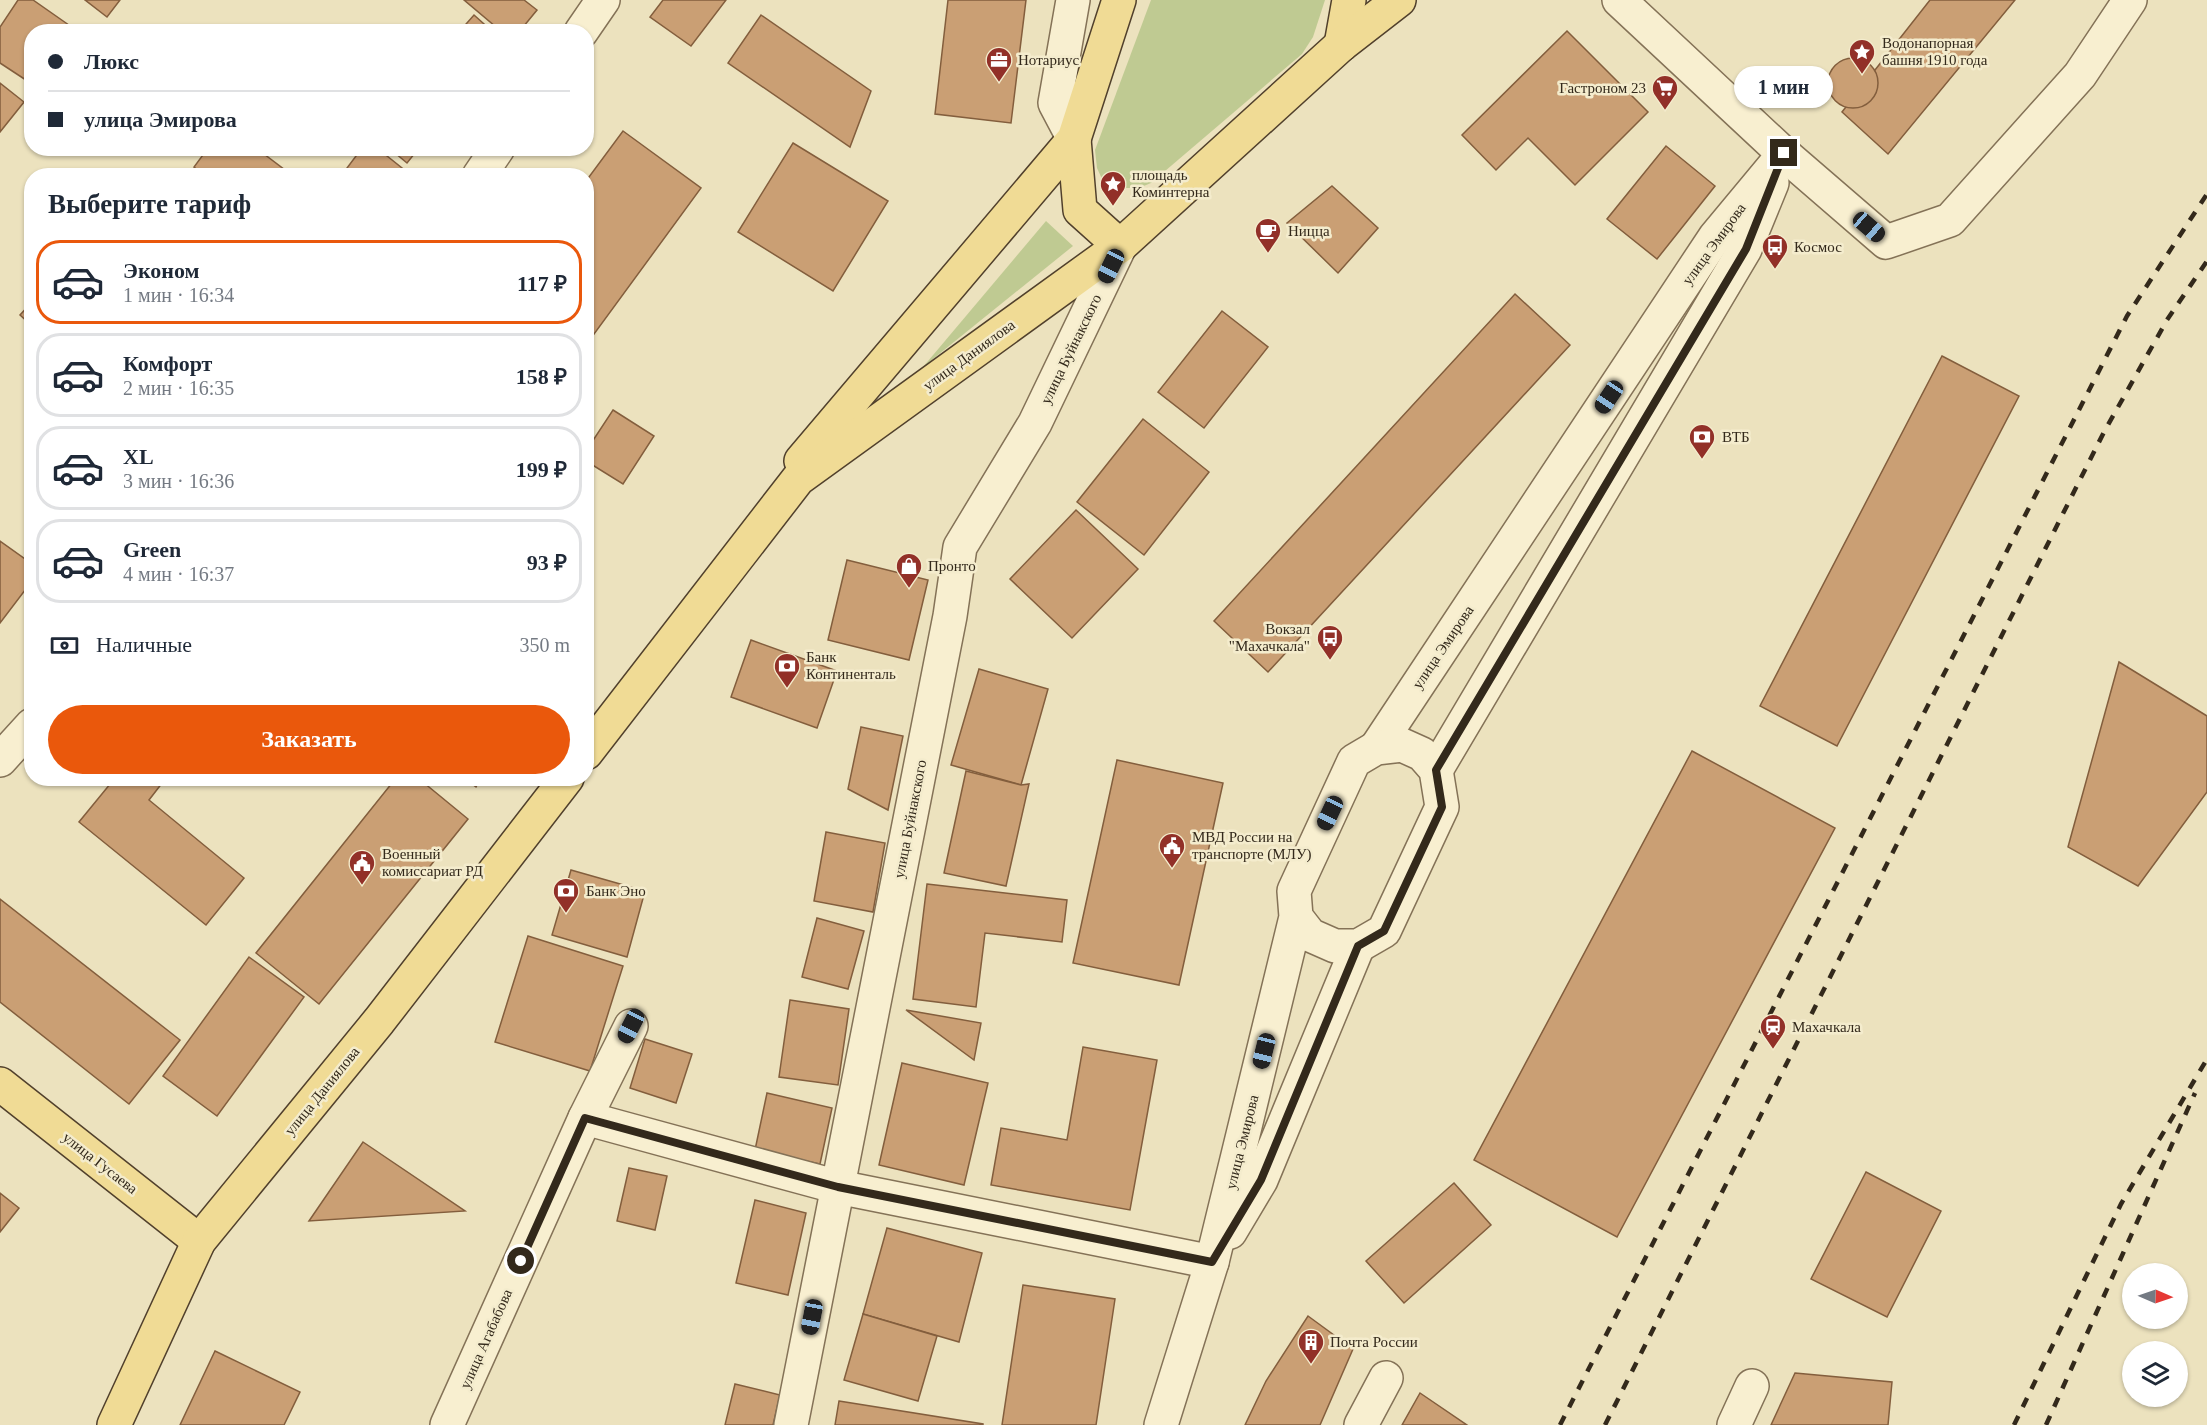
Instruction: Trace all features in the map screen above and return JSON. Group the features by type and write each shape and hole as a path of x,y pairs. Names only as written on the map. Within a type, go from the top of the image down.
{"main road":[{"path":"594,723 790,474 1074,138 1119,0"},
{"path":"1341,45 1349,0"},
{"name":"улица Даниялова","path":"594,743 798,478 1120,246 1341,45 1399,0"},
{"path":"1074,138 1080,210 1120,246"},
{"name":"улица Даниялова","path":"104,1425 193,1243 545,786"},
{"name":"улица Даниялова","path":"114,1425 193,1243 380,1021 561,786"},
{"name":"улица Гусаева","path":"0,1084 193,1243"},
{"name":"улица Гусаева","path":"0,1097 193,1243"}],"street":[{"path":"586,24 603,0"},
{"path":"1073,0 1055,103 1074,138"},
{"path":"1619,0 1784,153 1886,242 1950,220 2080,75 2130,0"},
{"name":"улица Эмирова","path":"1161,1425 1212,1262 1296,917 1294,891 1354,761 1376,748 1715,237 1784,153"},
{"name":"улица Эмирова","path":"1436,770 1746,249 1784,153"},
{"name":"улица Буйнакского","path":"790,1425 950,616 960,547 1035,423 1120,246"},
{"path":"0,760 24,734"},
{"path":"1296,917 1311,935 1335,946 1358,946 1384,931 1442,807 1436,770 1422,754 1402,745 1376,748"},
{"name":"улица Эмирова","path":"1212,1262 1261,1180 1358,946"},
{"name":"улица Агабабова","path":"447,1425 585,1118 631,1026"},
{"path":"585,1118 838,1187 1212,1262"},
{"path":"1361,1425 1386,1378"},
{"path":"1734,1425 1752,1386"}],"green space":[{"path":"1151,0 1325,0 1313,37 1302,54 1151,183 1126,188 1102,179 1097,168 1095,150"},
{"path":"1046,221 1073,246 923,367"}],"building":[{"path":"18,0 33,0 67,24 24,24 24,79 0,63 0,27"},
{"path":"85,0 120,0 107,17"},
{"path":"464,0 524,0 537,10 526,24 492,24"},
{"path":"663,0 726,0 691,46 650,17"},
{"path":"948,0 1026,0 1011,123 935,114"},
{"path":"1930,0 2015,0 1888,154 1842,112"},
{"path":"474,15 484,24 466,24"},
{"path":"761,15 871,91 850,147 728,63"},
{"path":"1567,31 1648,112 1575,185 1528,138 1496,170 1462,135"},
{"path":"1848,58 1858,58 1871,65 1878,78 1878,88 1871,101 1858,108 1848,108 1839,104 1832,97 1828,88 1828,78 1832,69 1839,62"},
{"path":"0,83 24,102 0,132"},
{"path":"623,131 701,188 594,334 594,170"},
{"path":"793,143 888,201 833,291 738,232"},
{"path":"1666,146 1715,186 1657,259 1607,219"},
{"path":"202,156 267,156 282,168 195,168"},
{"path":"356,156 387,156 402,168 347,168"},
{"path":"399,156 413,156 407,163"},
{"path":"1332,186 1378,228 1338,273 1287,223"},
{"path":"1515,294 1570,345 1268,672 1214,621"},
{"path":"1222,311 1268,347 1204,428 1158,392"},
{"path":"1942,356 2019,396 1837,746 1760,706"},
{"path":"613,410 654,436 623,484 594,466 594,439"},
{"path":"1143,419 1209,472 1144,555 1077,502"},
{"path":"1076,510 1138,569 1072,638 1010,579"},
{"path":"0,541 24,558 24,592 0,623"},
{"path":"847,560 928,580 909,660 828,640"},
{"path":"751,640 837,671 817,728 731,697"},
{"path":"2119,662 2207,716 2207,792 2138,886 2068,847"},
{"path":"979,669 1048,689 1021,785 951,765"},
{"path":"861,727 903,736 888,810 848,789"},
{"path":"1692,751 1835,828 1617,1237 1474,1160"},
{"path":"1117,760 1223,783 1179,985 1073,963"},
{"path":"966,771 1021,785 1029,784 1006,886 944,873"},
{"path":"108,786 160,786 149,800 244,878 206,925 79,822"},
{"name":"Военный комиссариат РД","path":"390,786 428,786 468,819 319,1004 256,953"},
{"path":"826,832 885,843 873,912 814,901"},
{"path":"571,870 645,891 627,957 552,935"},
{"path":"927,884 1067,900 1062,942 985,933 976,1007 913,999"},
{"path":"0,899 180,1040 129,1104 0,1002"},
{"path":"817,918 864,931 848,989 802,977"},
{"path":"528,936 623,966 590,1071 495,1042"},
{"path":"249,957 304,997 217,1116 163,1076"},
{"path":"790,1000 849,1009 838,1085 779,1077"},
{"path":"906,1010 981,1023 974,1060"},
{"path":"645,1039 692,1054 676,1103 630,1088"},
{"path":"1083,1047 1157,1060 1130,1210 991,1185 1001,1128 1067,1140"},
{"path":"902,1063 988,1083 964,1185 879,1165"},
{"path":"767,1093 832,1108 820,1164 755,1150"},
{"path":"363,1142 465,1211 309,1221"},
{"path":"629,1168 667,1176 655,1230 617,1221"},
{"path":"1866,1172 1941,1211 1887,1317 1811,1279"},
{"path":"1454,1183 1491,1225 1404,1303 1366,1261"},
{"path":"0,1193 19,1208 0,1232"},
{"path":"755,1200 806,1213 788,1295 736,1283"},
{"path":"887,1228 982,1253 959,1342 863,1314"},
{"path":"1023,1285 1115,1299 1096,1425 1002,1425"},
{"path":"863,1314 937,1336 918,1401 844,1380"},
{"name":"Почта России","path":"1308,1316 1353,1349 1320,1425 1245,1425 1266,1381"},
{"path":"215,1351 300,1392 284,1425 180,1425"},
{"path":"1795,1373 1892,1382 1888,1425 1771,1425"},
{"path":"735,1384 780,1395 773,1425 725,1425"},
{"path":"1420,1393 1467,1425 1402,1425"},
{"path":"839,1401 983,1424 983,1425 835,1425"}],"railway":[{"path":"1560,1425 2127,316 2207,194"},
{"path":"1605,1425 2104,432 2167,320 2207,261"},
{"path":"2014,1425 2121,1204 2207,1059"},
{"path":"2046,1425 2195,1093"}],"place":[{"name":"Водонапорная башня 1910 года","path":"1862,75"},
{"name":"Нотариус","path":"999,83"},
{"name":"Гастроном 23","path":"1665,111"},
{"name":"площадь Коминтерна","path":"1113,207"},
{"name":"Ницца","path":"1268,254"},
{"name":"Космос","path":"1775,270"},
{"name":"ВТБ","path":"1702,460"},
{"name":"Пронто","path":"909,589"},
{"name":"Вокзал \"Махачкала\"","path":"1330,661"},
{"name":"Банк Континенталь","path":"787,689"},
{"name":"МВД России на транспорте (МЛУ)","path":"1172,869"},
{"name":"Военный комиссариат РД","path":"362,886"},
{"name":"Банк Эно","path":"566,914"},
{"name":"Махачкала","path":"1773,1050"},
{"name":"Почта России","path":"1311,1365"}],"route":[{"path":"521,1261 585,1118 838,1187 1212,1262 1261,1180 1358,946 1384,931 1442,807 1436,770 1746,249 1784,153"}]}
